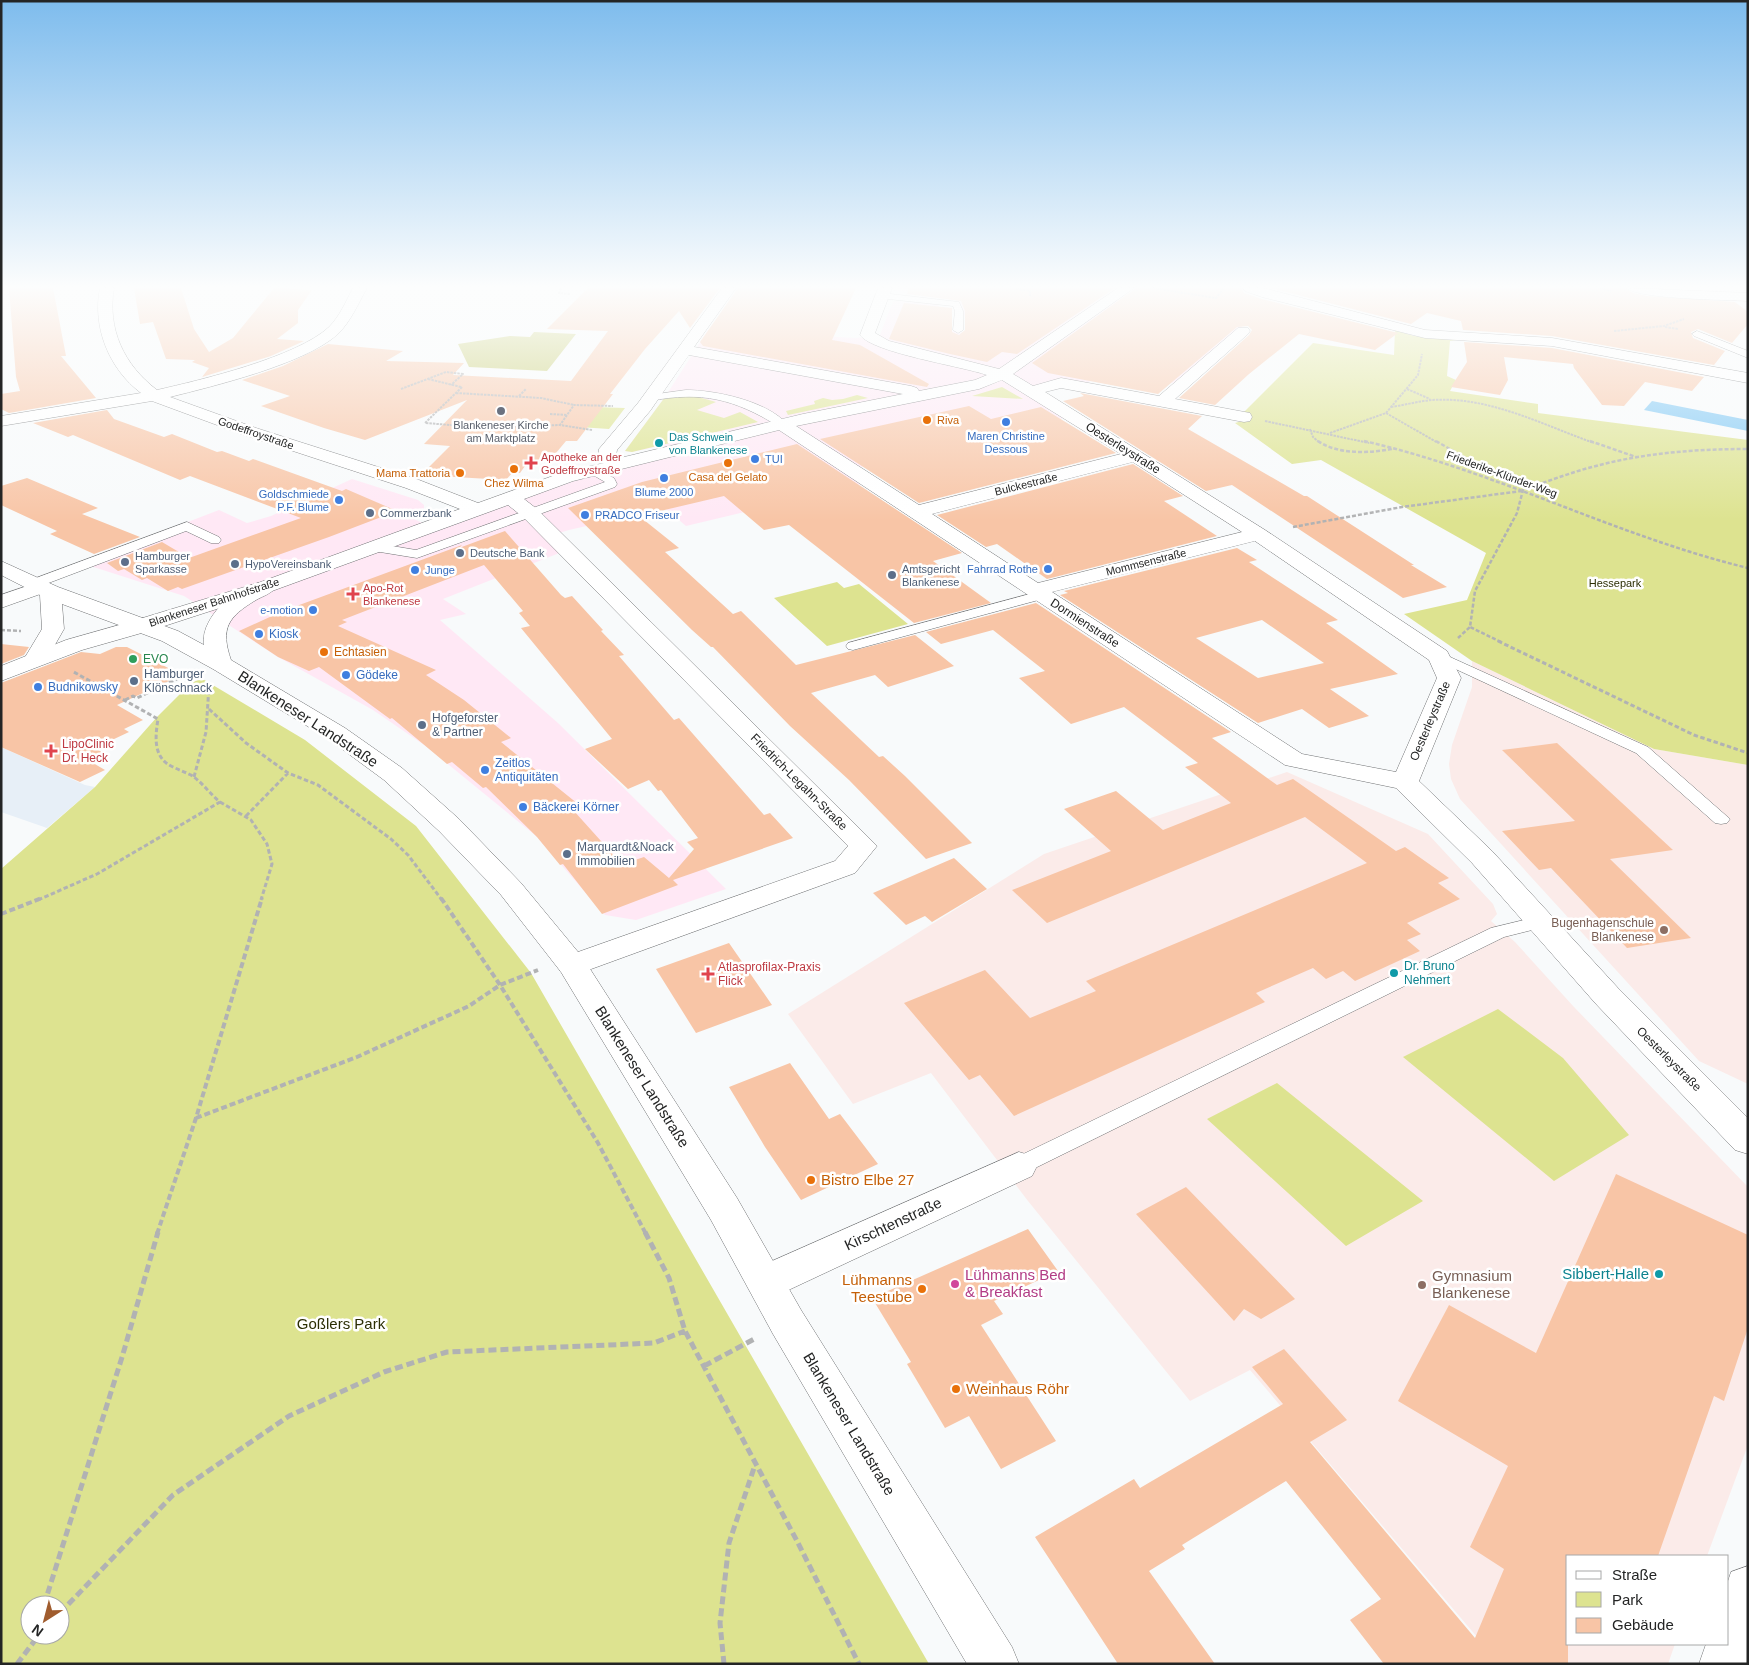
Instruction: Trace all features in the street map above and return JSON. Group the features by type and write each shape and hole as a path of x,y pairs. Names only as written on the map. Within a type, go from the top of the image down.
{"street":[{"name":"Godeffroystraße","path":"125,366 131,376 155,395 243,430 442,494 476,509"},
{"path":"1,421 155,395 226,379 261,366"},
{"path":"616,464 607,456 606,452 624,432 673,366"},
{"path":"770,366 904,390 921,396"},
{"name":"Oesterleystraße","path":"969,366 1001,374 1032,391 1258,534 1439,656 1449,678 1404,782 1482,857 1607,996 1744,1131"},
{"name":"Blankeneser Bahnhofstraße","path":"1,674 74,645 265,587 509,497 592,470 851,408 979,384 1001,374 1013,366"},
{"path":"1162,402 1203,366"},
{"path":"1682,366 1748,378"},
{"path":"1032,391 1061,383 1244,417"},
{"name":"Dormienstraße","path":"782,424 1294,760 1404,782"},
{"name":"Bulckestraße","path":"916,512 1136,456"},
{"name":"Friedrich-Legahn-Straße","path":"509,497 530,513 863,846 845,867 572,965"},
{"name":"Mommsenstraße","path":"1038,593 1258,534"},
{"name":"Blankeneser Landstraße","path":"1,567 41,588 144,625 181,641 207,672 336,733 393,774 449,825 511,889 572,965 718,1200 787,1322 995,1664"},
{"path":"207,672 218,624 236,604 265,587"},
{"path":"1,602 41,588 53,630 36,659"},
{"name":"Kirschtenstraße","path":"766,1282 1019,1166"},
{"path":"1723,1664 1748,1589"}],"lane":[{"path":"647,402 683,391 716,395 754,406 782,424"},
{"path":"374,547 417,554 611,484 610,480 592,470"},
{"path":"41,588 187,526 215,540"},
{"path":"853,646 1038,593"},
{"path":"1439,656 1642,750 1721,819"},
{"path":"1019,1166 1498,932 1541,922"}],"path":[{"path":"1329,433 1351,427 1386,413 1418,375 1420,366"},
{"path":"401,389 446,372 463,374 451,384"},
{"path":"428,379 462,387 425,423 489,428 560,425 576,429 624,432"},
{"path":"519,396 526,389"},
{"path":"1407,389 1433,400"},
{"path":"456,393 541,398 574,405 647,402"},
{"path":"1391,407 1433,400 1464,402 1522,415 1572,436 1636,457"},
{"path":"560,425 574,405"},
{"path":"1386,413 1486,472 1523,490"},
{"path":"550,414 566,415"},
{"name":"Friederike-Klünder-Weg","path":"1244,417 1329,433 1436,460 1523,490 1651,539 1710,559 1748,568"},
{"path":"1310,429 1312,437 1318,442 1340,449 1373,452 1394,448"},
{"path":"1258,534 1402,507 1523,490 1601,464 1636,457 1703,448 1748,449"},
{"path":"1523,490 1517,513 1475,591 1470,627 1694,735 1748,753"},
{"path":"47,1595 123,1354 157,1234 196,1118 272,864 272,855 264,836 246,816 211,796 194,777 169,766 158,757 154,746 158,719 67,669"},
{"path":"124,700 133,696 137,698 207,672 209,709 200,762 194,777"},
{"path":"209,709 246,743 288,773 318,785 341,800 408,855 447,907 500,985 598,1143 669,1278 685,1332 797,1541 859,1664"},
{"path":"246,816 288,773"},
{"path":"1,914 56,893 97,874 220,802"},
{"path":"196,1118 357,1057 469,1006 500,985 535,971"},
{"path":"704,1366 787,1322"},
{"path":"70,1603 173,1495 289,1416 384,1372 447,1352 654,1343 685,1332"},
{"path":"724,1664 720,1623 729,1543 755,1464"},
{"path":"17,1664 30,1645"}],"shaded area":[{"path":"685,366 1204,366 1182,385 1103,370 1083,387 1061,383 1033,391 1072,416 852,469 870,482 686,526 665,508 552,535 567,550 443,599 466,614 440,620 558,723 726,889 636,920 605,915 536,836 427,747 373,710 278,657 184,596 81,563 219,510 247,523 271,516 352,479 418,500 424,505 424,510 414,519 435,529 586,477 668,456 656,447 632,452 625,451 665,397"},
{"name":"Bugenhagenschule Blankenese","path":"1472,661 1654,749 1748,765 1748,1084 1699,1061 1460,799 1451,779 1449,764 1452,745 1472,687"},
{"path":"1,747 85,785 95,787 47,828 1,812"},
{"name":"Gymnasium Blankenese","path":"1287,772 1428,834 1493,904 1497,914 1491,921 1515,942 1574,1007 1748,1187 1748,1445 1707,1555 1566,1555 1566,1645 1675,1645 1668,1664 1500,1664 1250,1370 1190,1401 1028,1201 931,1073 853,1104 788,1014 1044,854"}],"green space":[{"path":"468,366 551,366 547,371"},
{"name":"Hessepark","path":"1290,366 1448,366 1447,376 1456,380 1450,391 1538,404 1538,413 1748,440 1748,765 1654,749 1472,661 1404,614 1467,600 1486,553 1321,460 1292,464 1235,423 1242,421 1244,412"},
{"path":"1002,387 1023,399 972,396"},
{"path":"684,393 716,402 697,410 724,418 740,412 758,422 632,452 625,451 665,397"},
{"path":"857,395 868,398 788,415 786,411 815,404 814,401 823,398 832,400"},
{"path":"594,407 625,408 609,429 579,427"},
{"path":"837,582 844,588 859,584 908,624 827,646 774,598"},
{"name":"Goßlers Park","path":"201,678 305,740 416,826 531,973 929,1664 1,1664 1,869 95,787 157,717 190,684"},
{"path":"1498,1009 1563,1058 1629,1135 1554,1181 1403,1057"},
{"path":"1277,1083 1423,1201 1346,1246 1207,1119"}],"water":[{"path":"1652,401 1748,420 1748,431 1644,410"}],"building":[{"path":"15,366 69,366 96,398 9,413 1,409 1,394 20,391"},
{"path":"202,366 239,366 202,377 209,368"},
{"path":"284,366 462,366 453,375 571,381 582,366 632,366 577,441 566,441 556,453 546,452 534,467 525,466 520,473 512,473 506,480 421,475 450,446 424,444 467,400 365,440 261,406 290,396 242,380"},
{"path":"811,366 897,366 929,384 927,387"},
{"path":"1036,366 1191,366 1158,394 1048,373"},
{"path":"1215,366 1259,366 1215,405 1179,398"},
{"path":"1465,366 1506,366 1508,380 1500,395 1451,387"},
{"path":"1573,366 1645,366 1704,377 1692,391 1645,382 1624,406 1602,405"},
{"path":"1080,393 1202,416 1188,429 1307,496 1447,587 1403,598 1232,485 1206,491 1063,401 1084,396"},
{"path":"969,406 991,419 1041,407 1116,453 919,503 820,439"},
{"path":"107,410 114,419 164,437 172,434 217,452 222,451 249,461 253,459 342,491 346,489 397,511 182,589 178,587 168,591 147,578 142,580 124,569 118,571 107,563 162,542 189,558 301,518 190,476 180,480 73,435 68,437 33,423"},
{"path":"797,444 962,553 933,561 991,603 914,623 789,525 764,530 724,496 639,516 679,548 665,552 733,614 741,611 796,665 915,635 954,666 888,687 875,675 811,693 879,757 883,756 905,776 972,843 926,859 849,780 790,726 713,647 692,630 568,508 642,482"},
{"path":"1133,464 1183,496 1164,501 1217,536 1047,579 997,544 986,547 937,515"},
{"path":"27,478 98,508 82,514 140,537 94,554 50,534 57,531 1,505 1,486"},
{"path":"505,531 561,595 565,598 572,596 603,630 601,631 624,655 619,656 674,720 679,718 764,815 770,813 793,838 673,880 678,885 602,914 563,864 560,865 537,837 486,787 483,788 452,762 447,764 392,718 390,719 319,667 309,671 278,657 239,631 283,611 462,545 459,548","holes":["484,565 523,611 519,613 530,626 521,628 612,739 585,749 628,789 649,780 658,791 661,790 698,838 687,842 694,849 669,878 644,857 626,863 623,859 619,861 574,811 583,808 501,742 511,738 464,700 426,675 436,670 338,626 347,622 342,620"]},
{"path":"1237,548 1257,560 1249,562 1338,620 1326,623 1398,674 1330,689 1369,716 1329,728 1302,709 1258,723 1060,595 1068,593 1064,591","holes":["1262,620 1324,663 1258,678 1196,638"]},
{"path":"1036,603 1231,732 1212,738 1277,785 1293,779 1396,851 1405,847 1449,878 1438,883 1460,899 1407,923 1421,934 1407,940 1420,951 1355,981 1343,971 1326,979 1313,968 1256,993 1265,1002 1014,1116 980,1075 969,1080 904,1003 985,970 1030,1018 1096,991 1086,981 1367,863 1305,817 1047,923 1012,890 1111,851 1064,809 1116,791 1163,830 1231,803 1185,767 1198,763 1124,707 1071,724 1019,678 1045,671 993,630 941,644 926,632"},
{"path":"1,644 29,647 24,655 1,664"},
{"path":"116,647 127,647 182,675 117,705 143,720 124,729 129,732 95,748 107,755 93,763 105,770 80,782 1,747 1,683 81,652 100,654"},
{"path":"1557,743 1673,850 1610,859 1691,938 1627,948 1551,868 1539,870 1502,831 1575,821 1502,750"},
{"path":"954,858 987,889 932,922 925,916 906,925 873,893"},
{"path":"729,943 772,1005 696,1033 656,969"},
{"path":"790,1063 829,1119 840,1114 878,1164 801,1200 765,1147 729,1087"},
{"path":"1616,1174 1748,1235 1748,1328 1724,1401 1714,1396 1658,1555 1566,1555 1566,1645 1568,1645 1568,1664 1384,1664 1350,1620 1381,1599 1286,1481 1182,1545 1185,1549 1149,1571 1215,1664 1118,1664 1035,1537 1134,1479 1140,1488 1283,1404 1252,1367 1284,1349 1347,1420 1310,1442 1475,1638 1504,1569 1470,1547 1508,1466 1398,1401 1449,1305 1536,1353"},
{"path":"1186,1187 1295,1299 1261,1319 1244,1309 1234,1321 1136,1214"},
{"path":"1028,1229 1058,1271 994,1301 1003,1314 981,1325 1056,1441 1001,1469 969,1416 945,1428 907,1364 911,1362 872,1298"}],"place":[{"name":"Blankeneser Kirche am Marktplatz","path":"501,411"},
{"name":"Riva","path":"927,420"},
{"name":"Maren Christine Dessous","path":"1006,422"},
{"name":"Das Schwein von Blankenese","path":"659,443"},
{"name":"TUI","path":"755,459"},
{"name":"Apotheke an der Godeffroystraße","path":"531,463"},
{"name":"Casa del Gelato","path":"728,463"},
{"name":"Chez Wilma","path":"514,469"},
{"name":"Mama Trattoria","path":"460,473"},
{"name":"Blume 2000","path":"664,478"},
{"name":"Goldschmiede P.F. Blume","path":"339,500"},
{"name":"Commerzbank","path":"370,513"},
{"name":"PRADCO Friseur","path":"585,515"},
{"name":"Deutsche Bank","path":"460,553"},
{"name":"Hamburger Sparkasse","path":"125,562"},
{"name":"HypoVereinsbank","path":"235,564"},
{"name":"Fahrrad Rothe","path":"1048,569"},
{"name":"Junge","path":"415,570"},
{"name":"Amtsgericht Blankenese","path":"892,575"},
{"name":"Apo-Rot Blankenese","path":"353,594"},
{"name":"e-motion","path":"313,610"},
{"name":"Kiosk","path":"259,634"},
{"name":"Echtasien","path":"324,652"},
{"name":"EVO","path":"133,659"},
{"name":"Gödeke","path":"346,675"},
{"name":"Hamburger Klönschnack","path":"134,681"},
{"name":"Budnikowsky","path":"38,687"},
{"name":"Hofgeforster & Partner","path":"422,725"},
{"name":"LipoClinic Dr. Heck","path":"51,751"},
{"name":"Zeitlos Antiquitäten","path":"485,770"},
{"name":"Bäckerei Körner","path":"523,807"},
{"name":"Marquardt&Noack Immobilien","path":"567,854"},
{"name":"Bugenhagenschule Blankenese","path":"1664,930"},
{"name":"Dr. Bruno Nehmert","path":"1394,973"},
{"name":"Atlasprofilax-Praxis Flick","path":"708,974"},
{"name":"Bistro Elbe 27","path":"811,1180"},
{"name":"Sibbert-Halle","path":"1659,1274"},
{"name":"Lühmanns Bed & Breakfast","path":"955,1284"},
{"name":"Gymnasium Blankenese","path":"1422,1285"},
{"name":"Lühmanns Teestube","path":"922,1289"},
{"name":"Weinhaus Röhr","path":"956,1389"}]}
